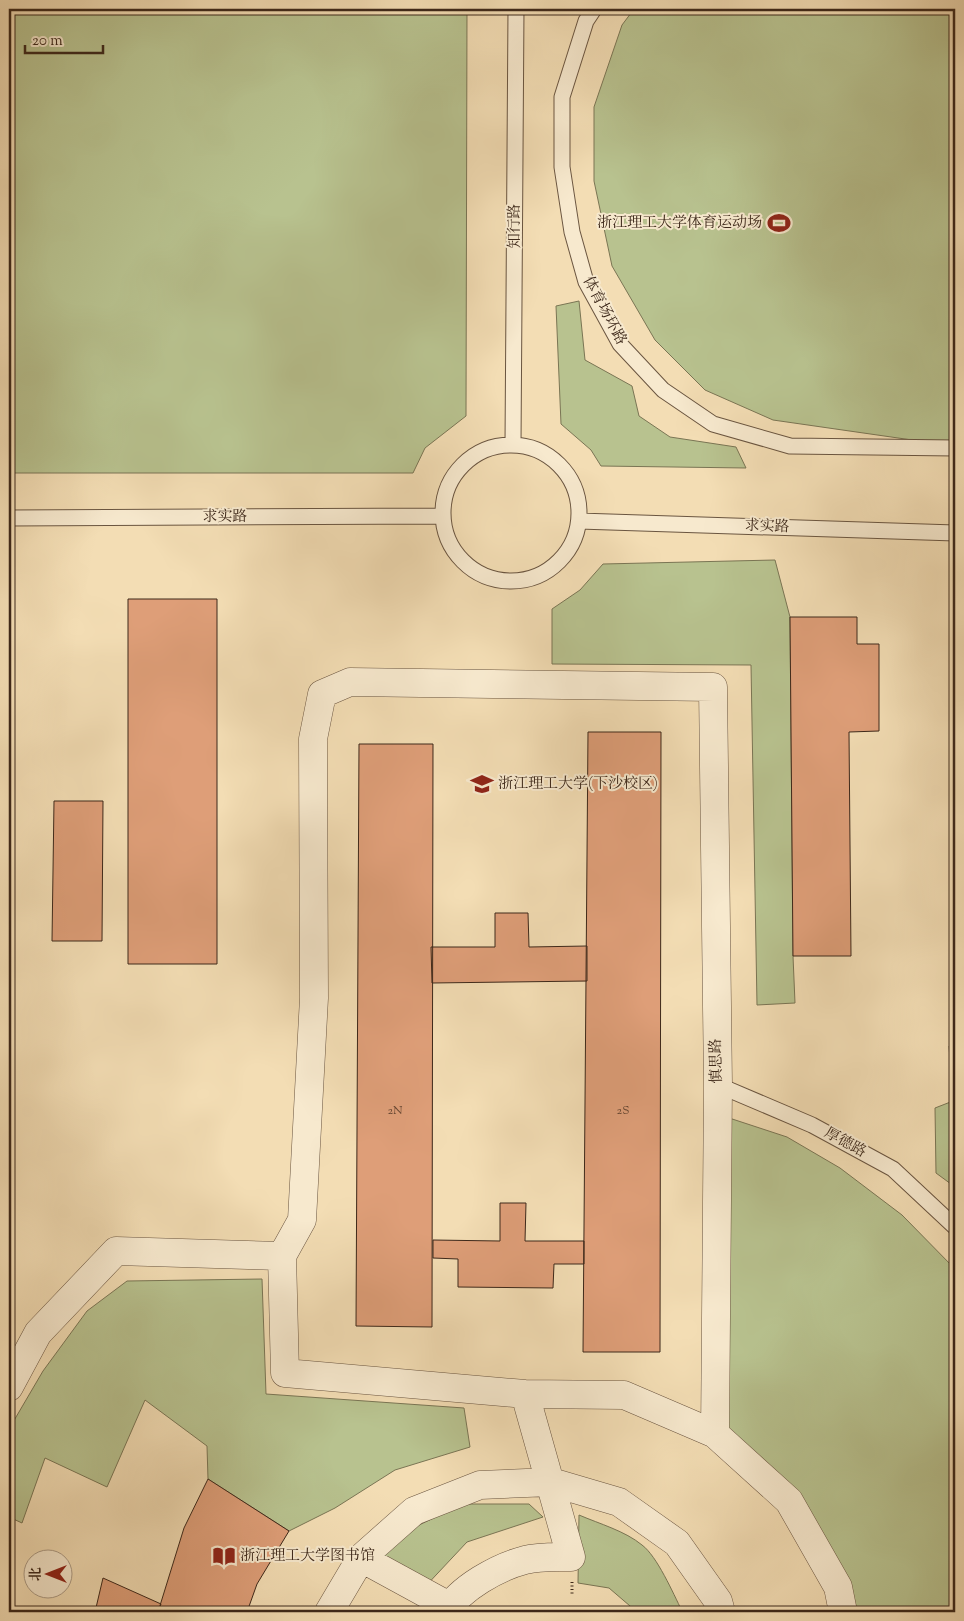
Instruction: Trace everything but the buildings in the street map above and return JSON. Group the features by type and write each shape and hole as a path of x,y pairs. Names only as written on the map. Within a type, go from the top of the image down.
{"street":[{"name":"慎思路","path":"282,1256 302,1220 314,998 313,738 322,694 350,682 713,687 718,1085 715,1434"},
{"path":"9,1387 38,1333 116,1251 282,1256 285,1373 524,1394 624,1395 715,1434 789,1501 838,1587 842,1612"},
{"path":"361,1558 448,1609 484,1576 526,1559 571,1556 524,1394"},
{"path":"329,1612 361,1558 414,1512 480,1485 551,1482 619,1502 677,1543 718,1601 721,1612"}],"lane":[{"name":"知行路","path":"513,444 516,9"},
{"name":"体育场环路","path":"594,9 586,21 562,97 562,166 572,232 586,282 620,344 664,390 713,424 790,446 955,448"},
{"path":"513,444 535,448 555,460 570,477 578,498 579,521 572,543 560,561 541,574 520,581 497,580 476,572 459,558 447,538 442,516 445,494 455,473 465,462 470,457 491,447 513,444"},
{"name":"求实路","path":"9,518 442,516"},
{"name":"求实路","path":"579,521 955,533"},
{"name":"厚德路","path":"718,1085 812,1125 892,1170 955,1227"}],"green space":[{"path":"9,9 467,9 466,416 425,448 413,473 9,473"},
{"name":"浙江理工大学体育运动场","path":"634,9 955,9 955,442 926,442 773,420 705,390 655,340 612,266 594,181 594,107 622,25"},
{"path":"579,301 585,360 632,386 639,416 670,437 736,447 746,468 601,466 591,450 561,424 556,306"},
{"path":"775,560 790,617 795,1003 757,1005 751,665 552,664 552,609 580,590 603,564"},
{"path":"949,1046 955,1046 955,1187 936,1173 935,1108 953,1101"},
{"path":"717,1114 787,1137 840,1168 902,1215 955,1269 955,1612 843,1612 789,1501 715,1434"},
{"path":"262,1279 266,1394 464,1408 470,1447 395,1470 335,1508 289,1531 208,1479 207,1446 145,1400 107,1487 45,1458 22,1523 9,1517 9,1429 43,1371 87,1311 127,1281"},
{"path":"462,1504 529,1504 543,1517 467,1542 422,1590 380,1556 411,1529"},
{"path":"579,1515 628,1536 648,1550 664,1575 682,1611 637,1612 609,1588 578,1583"}],"place":[{"name":"浙江理工大学体育运动场","path":"779,223"},
{"name":"浙江理工大学(下沙校区)","path":"482,784"},
{"name":"浙江理工大学图书馆","path":"224,1556"}]}
